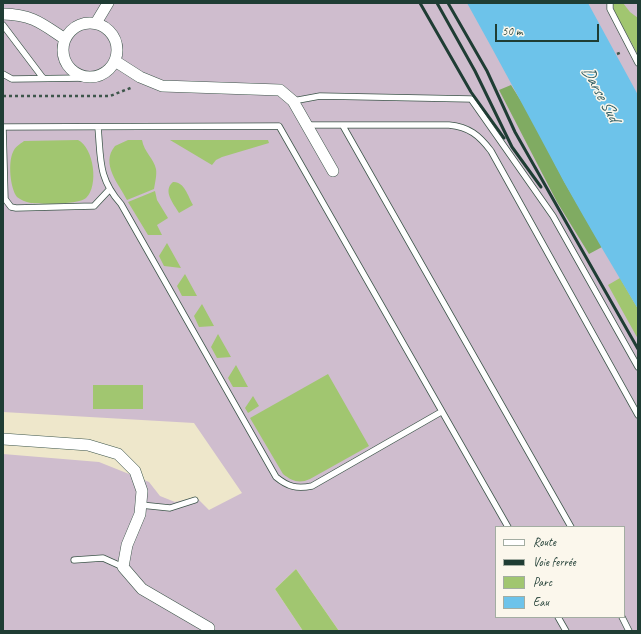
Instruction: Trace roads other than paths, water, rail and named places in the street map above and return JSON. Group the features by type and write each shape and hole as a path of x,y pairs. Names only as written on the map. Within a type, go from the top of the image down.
{"street":[{"path":"96,23 108,3"},
{"path":"3,14 28,16 42,23 65,39"},
{"path":"86,23 96,23 104,27 114,38 117,52 115,61 110,69 103,74 86,78 78,75 66,64 62,47 70,31 77,26 86,23"},
{"path":"115,61 140,77 162,86 280,90 293,101 333,171"},
{"path":"3,439 88,445 118,454 135,471 142,491 140,514 127,545 123,567 142,589 212,630"}],"lane":[{"path":"610,3 610,9 638,63"},
{"path":"3,25 42,78"},
{"path":"3,74 12,79 86,78"},
{"path":"293,101 320,96 471,99 553,216 638,367"},
{"path":"308,125 449,125 470,130 481,138 491,151 638,415"},
{"path":"110,190 100,202 94,206 11,207 5,198 3,127 98,128 279,126 507,526"},
{"path":"343,126 569,526"},
{"path":"98,128 101,170 110,190 121,204 276,477 284,484 293,488 312,486 441,412"},
{"path":"141,506 170,508 195,500"},
{"path":"74,560 103,558 123,567"},
{"path":"559,618 566,631"},
{"path":"623,618 630,631"}],"water":[{"name":"Darse Sud","path":"467,3 588,3 638,95 638,309 564,182"}],"railway":[{"path":"420,3 471,92 504,138"},
{"path":"437,3 475,71 512,147 541,187"},
{"path":"448,3 487,71 515,132 638,349"}]}
